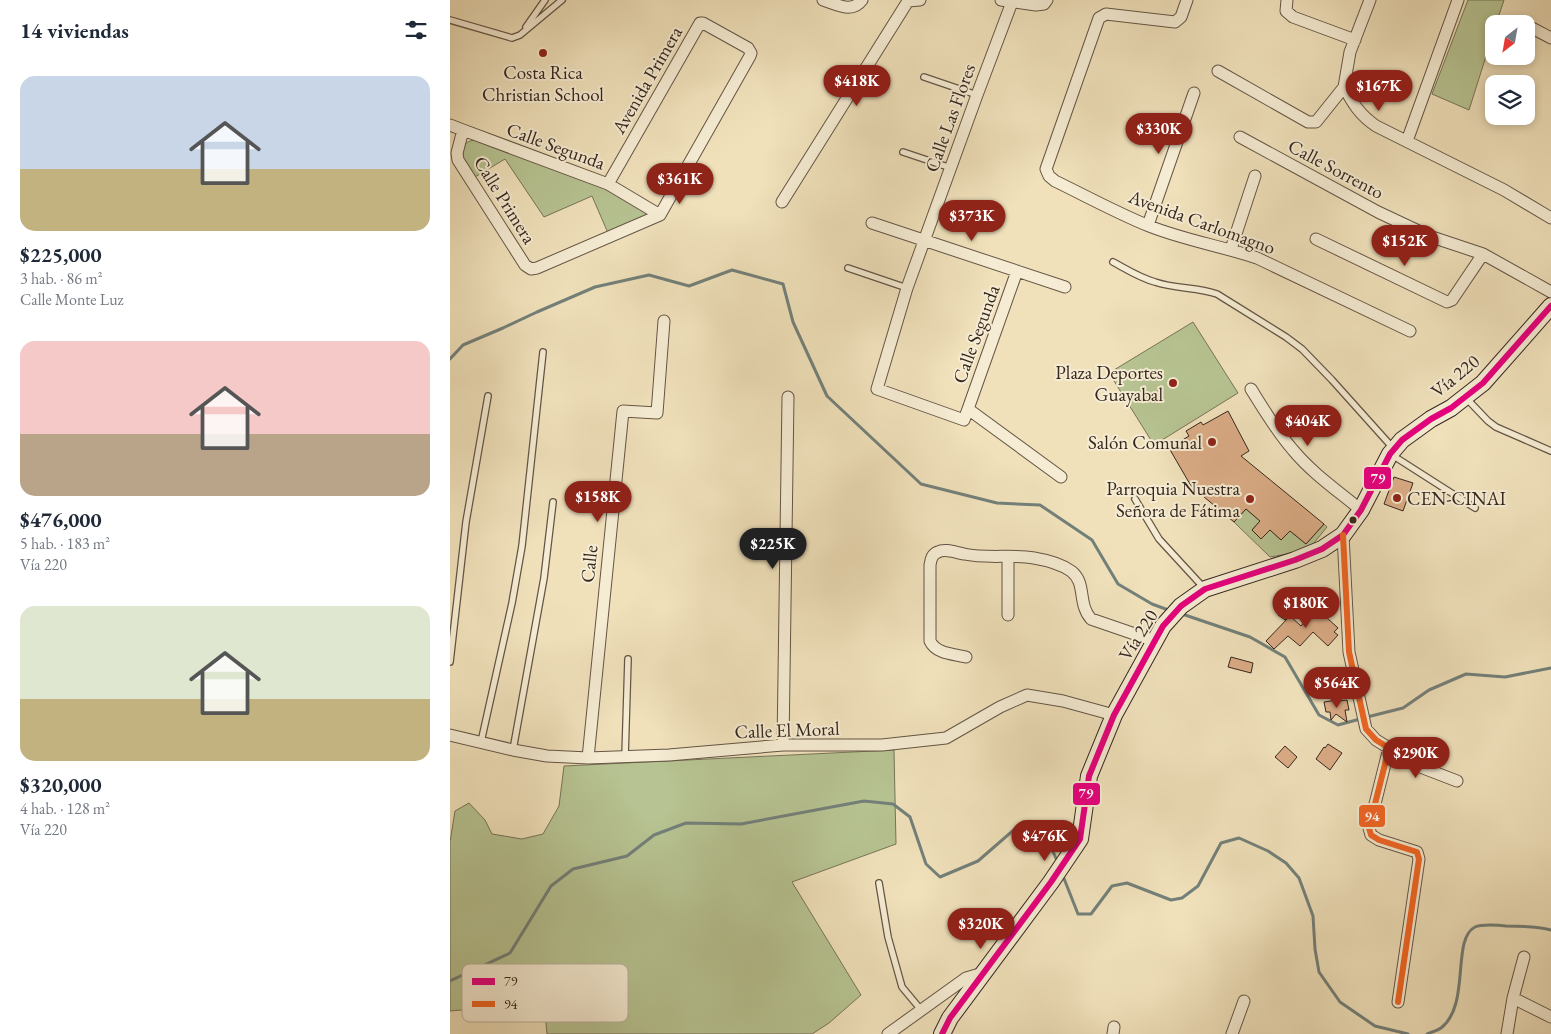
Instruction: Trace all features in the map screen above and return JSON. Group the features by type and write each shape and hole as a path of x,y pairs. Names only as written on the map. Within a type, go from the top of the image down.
{"main road":[{"name":"Vía 220","path":"942,1034 950,1018 1051,882 1080,839 1089,776 1114,715 1163,626 1181,606 1205,589 1295,560 1322,549 1343,535 1361,510 1392,452 1402,440 1430,419 1451,408 1483,383 1551,306"}],"street":[{"path":"823,0 850,8 856,6 862,0"},
{"path":"782,202 908,1 920,0"},
{"path":"1007,1 1036,5 1044,4 1047,0"},
{"name":"Avenida Carlomagno","path":"1187,0 1181,17 1175,22 1106,14 1098,18 1046,169 1049,176 1055,181 1148,225 1181,237 1256,258 1410,331"},
{"path":"1218,70 1308,122 1316,122 1344,87 1350,52 1370,0"},
{"path":"1407,141 1458,0"},
{"name":"Calle Las Flores","path":"968,409 964,420 877,389 907,288 977,95 1007,1"},
{"path":"1287,6 1293,17 1355,40"},
{"name":"Avenida Primera","path":"608,184 698,26 703,23 748,48 751,53 660,215"},
{"path":"1535,30 1551,38"},
{"path":"1344,87 1354,107 1364,118 1376,126 1504,190 1551,218"},
{"path":"1148,225 1194,93"},
{"path":"450,125 463,130"},
{"name":"Calle Segunda","path":"463,130 608,184 660,215"},
{"name":"Calle Primera","path":"463,130 457,153 458,160 525,265 531,269 660,215"},
{"name":"Calle Sorrento","path":"1240,137 1378,212 1429,236 1483,254 1551,292"},
{"path":"1231,250 1255,176"},
{"path":"872,223 1064,286"},
{"path":"1316,240 1447,302 1452,300 1483,254"},
{"name":"Calle Segunda","path":"968,409 1017,271"},
{"name":"Calle","path":"588,758 622,411 657,413 664,321"},
{"path":"1251,389 1275,427 1294,451 1321,477 1361,510"},
{"path":"783,745 788,397"},
{"path":"968,409 1061,477"},
{"path":"1343,535 1349,652 1366,729 1376,740 1418,766 1457,781"},
{"path":"966,657 938,651 930,641 930,564 932,557 938,552 944,551 976,557 1034,558 1051,562 1072,572 1078,578 1082,603 1086,614 1091,619 1155,641"},
{"path":"1008,557 1008,615"},
{"name":"Calle El Moral","path":"450,735 548,756 588,758 669,755 783,745 882,745 946,738 1000,707 1027,695 1063,701 1114,715"},
{"path":"1389,748 1369,828 1371,835 1379,840 1409,848 1417,852 1419,859 1398,1002"},
{"path":"1507,1034 1513,998 1524,957"},
{"path":"888,1034 966,978 983,973"},
{"path":"1513,998 1551,1017"},
{"path":"1232,1034 1244,1001"}],"lane":[{"path":"523,33 544,0"},
{"path":"450,20 512,38 523,33 562,0"},
{"path":"924,77 977,95"},
{"path":"903,152 951,168"},
{"path":"1113,262 1156,283 1217,294 1286,337 1302,349 1326,374 1392,452 1475,508"},
{"path":"848,268 907,288"},
{"path":"481,742 512,602 522,546 543,352"},
{"path":"450,662 466,522 488,396"},
{"path":"1465,397 1496,427 1551,451"},
{"path":"1135,499 1159,539 1205,589"},
{"path":"513,750 544,578 553,502"},
{"path":"625,756 628,660"},
{"path":"879,883 888,937 902,987 922,1011"}],"green space":[{"path":"1468,0 1504,0 1499,15 1485,15 1485,59 1469,110 1432,94"},
{"path":"474,140 599,185 649,214 608,233 592,196 544,217 505,159 475,177 462,157 463,148 470,141"},
{"name":"Plaza Deportes Guayabal","path":"1193,322 1238,393 1154,445 1109,373"},
{"path":"1246,509 1260,521 1252,530 1261,539 1270,530 1281,540 1290,531 1306,544 1324,524 1327,527 1309,549 1270,557 1234,522"},
{"path":"894,750 896,844 792,882 861,995 829,1023 812,1034 547,1034 546,1022 628,1022 628,964 462,964 462,1010 450,1011 450,842 455,811 469,803 485,820 492,834 522,839 543,834 559,806 564,766"}],"building":[{"path":"1228,411 1249,451 1241,456 1324,524 1306,544 1290,531 1281,540 1270,530 1261,539 1252,530 1260,521 1246,509 1234,522 1191,486 1169,448 1189,436 1186,431 1201,422 1203,425"},
{"name":"CEN-CINAI","path":"1394,477 1413,483 1403,511 1384,504"},
{"path":"1297,591 1304,597 1285,620 1278,615"},
{"path":"1319,605 1329,613 1326,617 1338,628 1334,632 1338,635 1328,646 1313,632 1300,646 1288,636 1274,649 1266,641 1290,616 1301,626"},
{"path":"1231,657 1253,663 1251,673 1228,667"},
{"path":"1347,700 1349,710 1345,710 1347,722 1336,714 1331,720 1330,712 1326,712 1324,702"},
{"path":"1328,744 1342,753 1330,770 1316,759"},
{"path":"1285,746 1297,757 1288,768 1275,757"}],"waterway":[{"path":"450,359 463,345 595,287 649,275 689,286 732,270 783,284 793,322 827,396 921,484 997,503 1040,505 1092,540 1118,584 1152,604 1171,611"},
{"path":"1182,614 1250,637 1285,657 1319,715 1338,725 1360,719"},
{"path":"1367,717 1403,708 1429,690 1466,674 1505,677 1551,668"},
{"path":"486,964 510,953 551,886 573,869 627,856 654,835 686,823 741,824 864,801 893,804 910,817 926,864 940,877 978,861 1023,822 1033,823 1051,847 1058,863"},
{"path":"1063,876 1078,914 1091,914 1112,886 1127,883 1171,900 1182,898 1198,886 1221,843 1239,838 1268,851 1286,863 1299,878 1313,916 1315,949 1319,972 1340,1002 1375,1026 1408,1034"},
{"path":"1427,1034 1441,1028 1450,1018 1456,1004 1459,989 1464,945 1468,934 1475,927 1495,925 1551,930"},
{"path":"450,981 462,975"}],"transit line":[{"name":"79","path":"942,1034 950,1018 1051,882 1080,839 1089,776 1114,715 1163,626 1181,606 1205,589 1295,560 1322,549 1343,535 1361,510 1390,454 1402,440 1431,419 1451,408 1483,383 1551,306"},
{"name":"94","path":"1343,535 1349,652 1366,729 1376,740 1389,748 1369,828 1371,835 1379,840 1417,852 1419,859 1398,1002"}],"place":[{"name":"Costa Rica Christian School","path":"543,53"},
{"name":"Plaza Deportes Guayabal","path":"1173,383"},
{"name":"Salón Comunal","path":"1212,442"},
{"name":"CEN-CINAI","path":"1397,498"},
{"name":"Parroquia Nuestra Señora de Fátima","path":"1250,499"}]}
